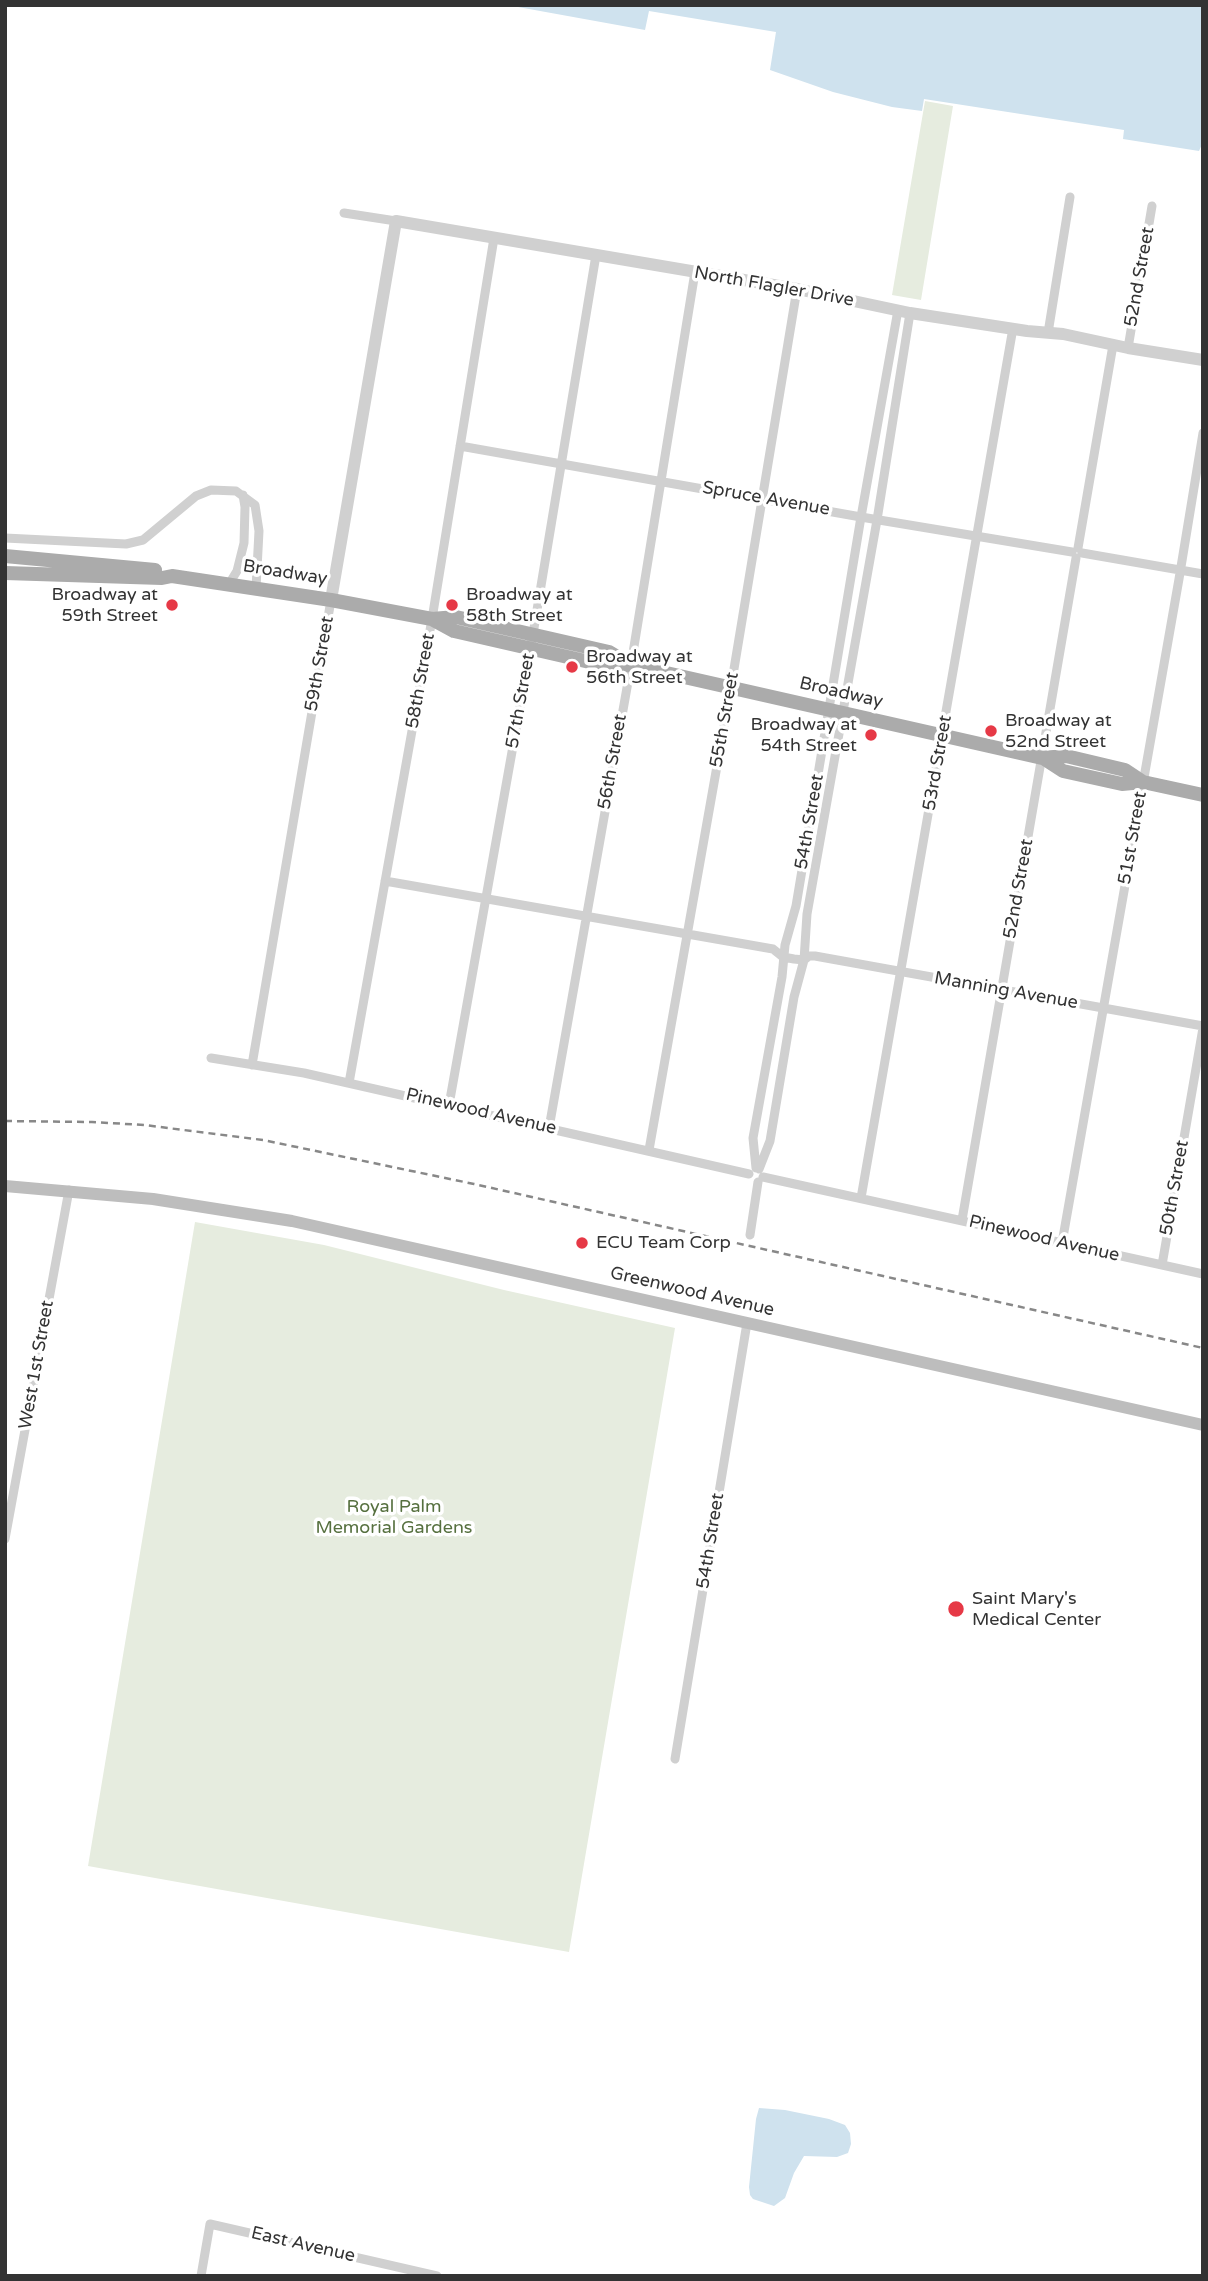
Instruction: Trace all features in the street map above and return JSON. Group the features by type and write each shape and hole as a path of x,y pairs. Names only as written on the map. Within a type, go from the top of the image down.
{"main road":[{"name":"Broadway","path":"12,556 166,571 172,576"},
{"name":"Broadway","path":"10,574 162,578 172,576 331,600 432,619 456,617 532,641 609,652 631,665 1042,758 1063,771 1122,784 1143,782 1203,795"},
{"name":"Greenwood Avenue","path":"5,1186 172,1201 292,1221 1203,1425"}],"street":[{"path":"1048,333 1070,197"},
{"name":"52nd Street","path":"1128,348 1152,206"},
{"name":"North Flagler Drive","path":"344,213 797,289 904,312 1092,338 1128,348 1203,360"},
{"name":"59th Street","path":"252,1065 396,221"},
{"name":"58th Street","path":"349,1083 432,619 494,237"},
{"name":"57th Street","path":"449,1105 532,641 596,255"},
{"name":"56th Street","path":"549,1128 631,665 695,272"},
{"name":"55th Street","path":"649,1150 731,687 797,289"},
{"name":"54th Street","path":"757,1174 770,1141 796,986 806,955 807,914 861,517 904,312"},
{"name":"54th Street","path":"750,1235 757,1174 753,1138 782,977 779,953 785,944 796,906 877,520 904,312"},
{"name":"53rd Street","path":"862,1198 1013,328"},
{"name":"52nd Street","path":"962,1220 1113,345"},
{"name":"51st Street","path":"1062,1243 1203,433"},
{"name":"Spruce Avenue","path":"460,446 877,520 1203,574"},
{"path":"5,538 126,544 143,540 196,496 211,490 236,491 254,505 259,531 256,588"},
{"path":"229,584 237,571 244,543 243,495"},
{"name":"Manning Avenue","path":"385,881 1203,1027"},
{"name":"Manning Avenue","path":"785,944 806,955"},
{"name":"50th Street","path":"1162,1265 1203,1027"},
{"name":"Pinewood Avenue","path":"211,1058 304,1073 1203,1274"},
{"name":"West 1st Street","path":"5,1539 8,1506 69,1190"},
{"name":"54th Street","path":"675,1759 747,1323"},
{"name":"East Avenue","path":"201,2276 210,2224 437,2276"}],"green space":[{"path":"925,101 953,106 921,300 892,295"},
{"name":"Royal Palm Memorial Gardens","path":"195,1222 324,1245 504,1290 675,1328 569,1952 88,1866"}],"water":[{"path":"507,5 1203,5 1203,142 1199,151 1123,139 1124,130 924,99 922,111 892,107 833,92 770,70 776,32 649,11 645,30"},
{"path":"759,2108 785,2110 845,2125 850,2133 848,2153 837,2157 804,2156 794,2173 785,2198 774,2206 753,2199 749,2187"}],"railway":[{"path":"5,1121 144,1125 263,1140 474,1184 1203,1348"}],"place":[{"name":"Broadway at 59th Street","path":"172,605"},
{"name":"Broadway at 58th Street","path":"452,605"},
{"name":"Broadway at 56th Street","path":"572,667"},
{"name":"Broadway at 52nd Street","path":"991,731"},
{"name":"Broadway at 54th Street","path":"871,735"},
{"name":"ECU Team Corp","path":"582,1243"},
{"name":"Saint Mary's Medical Center","path":"956,1609"}]}
